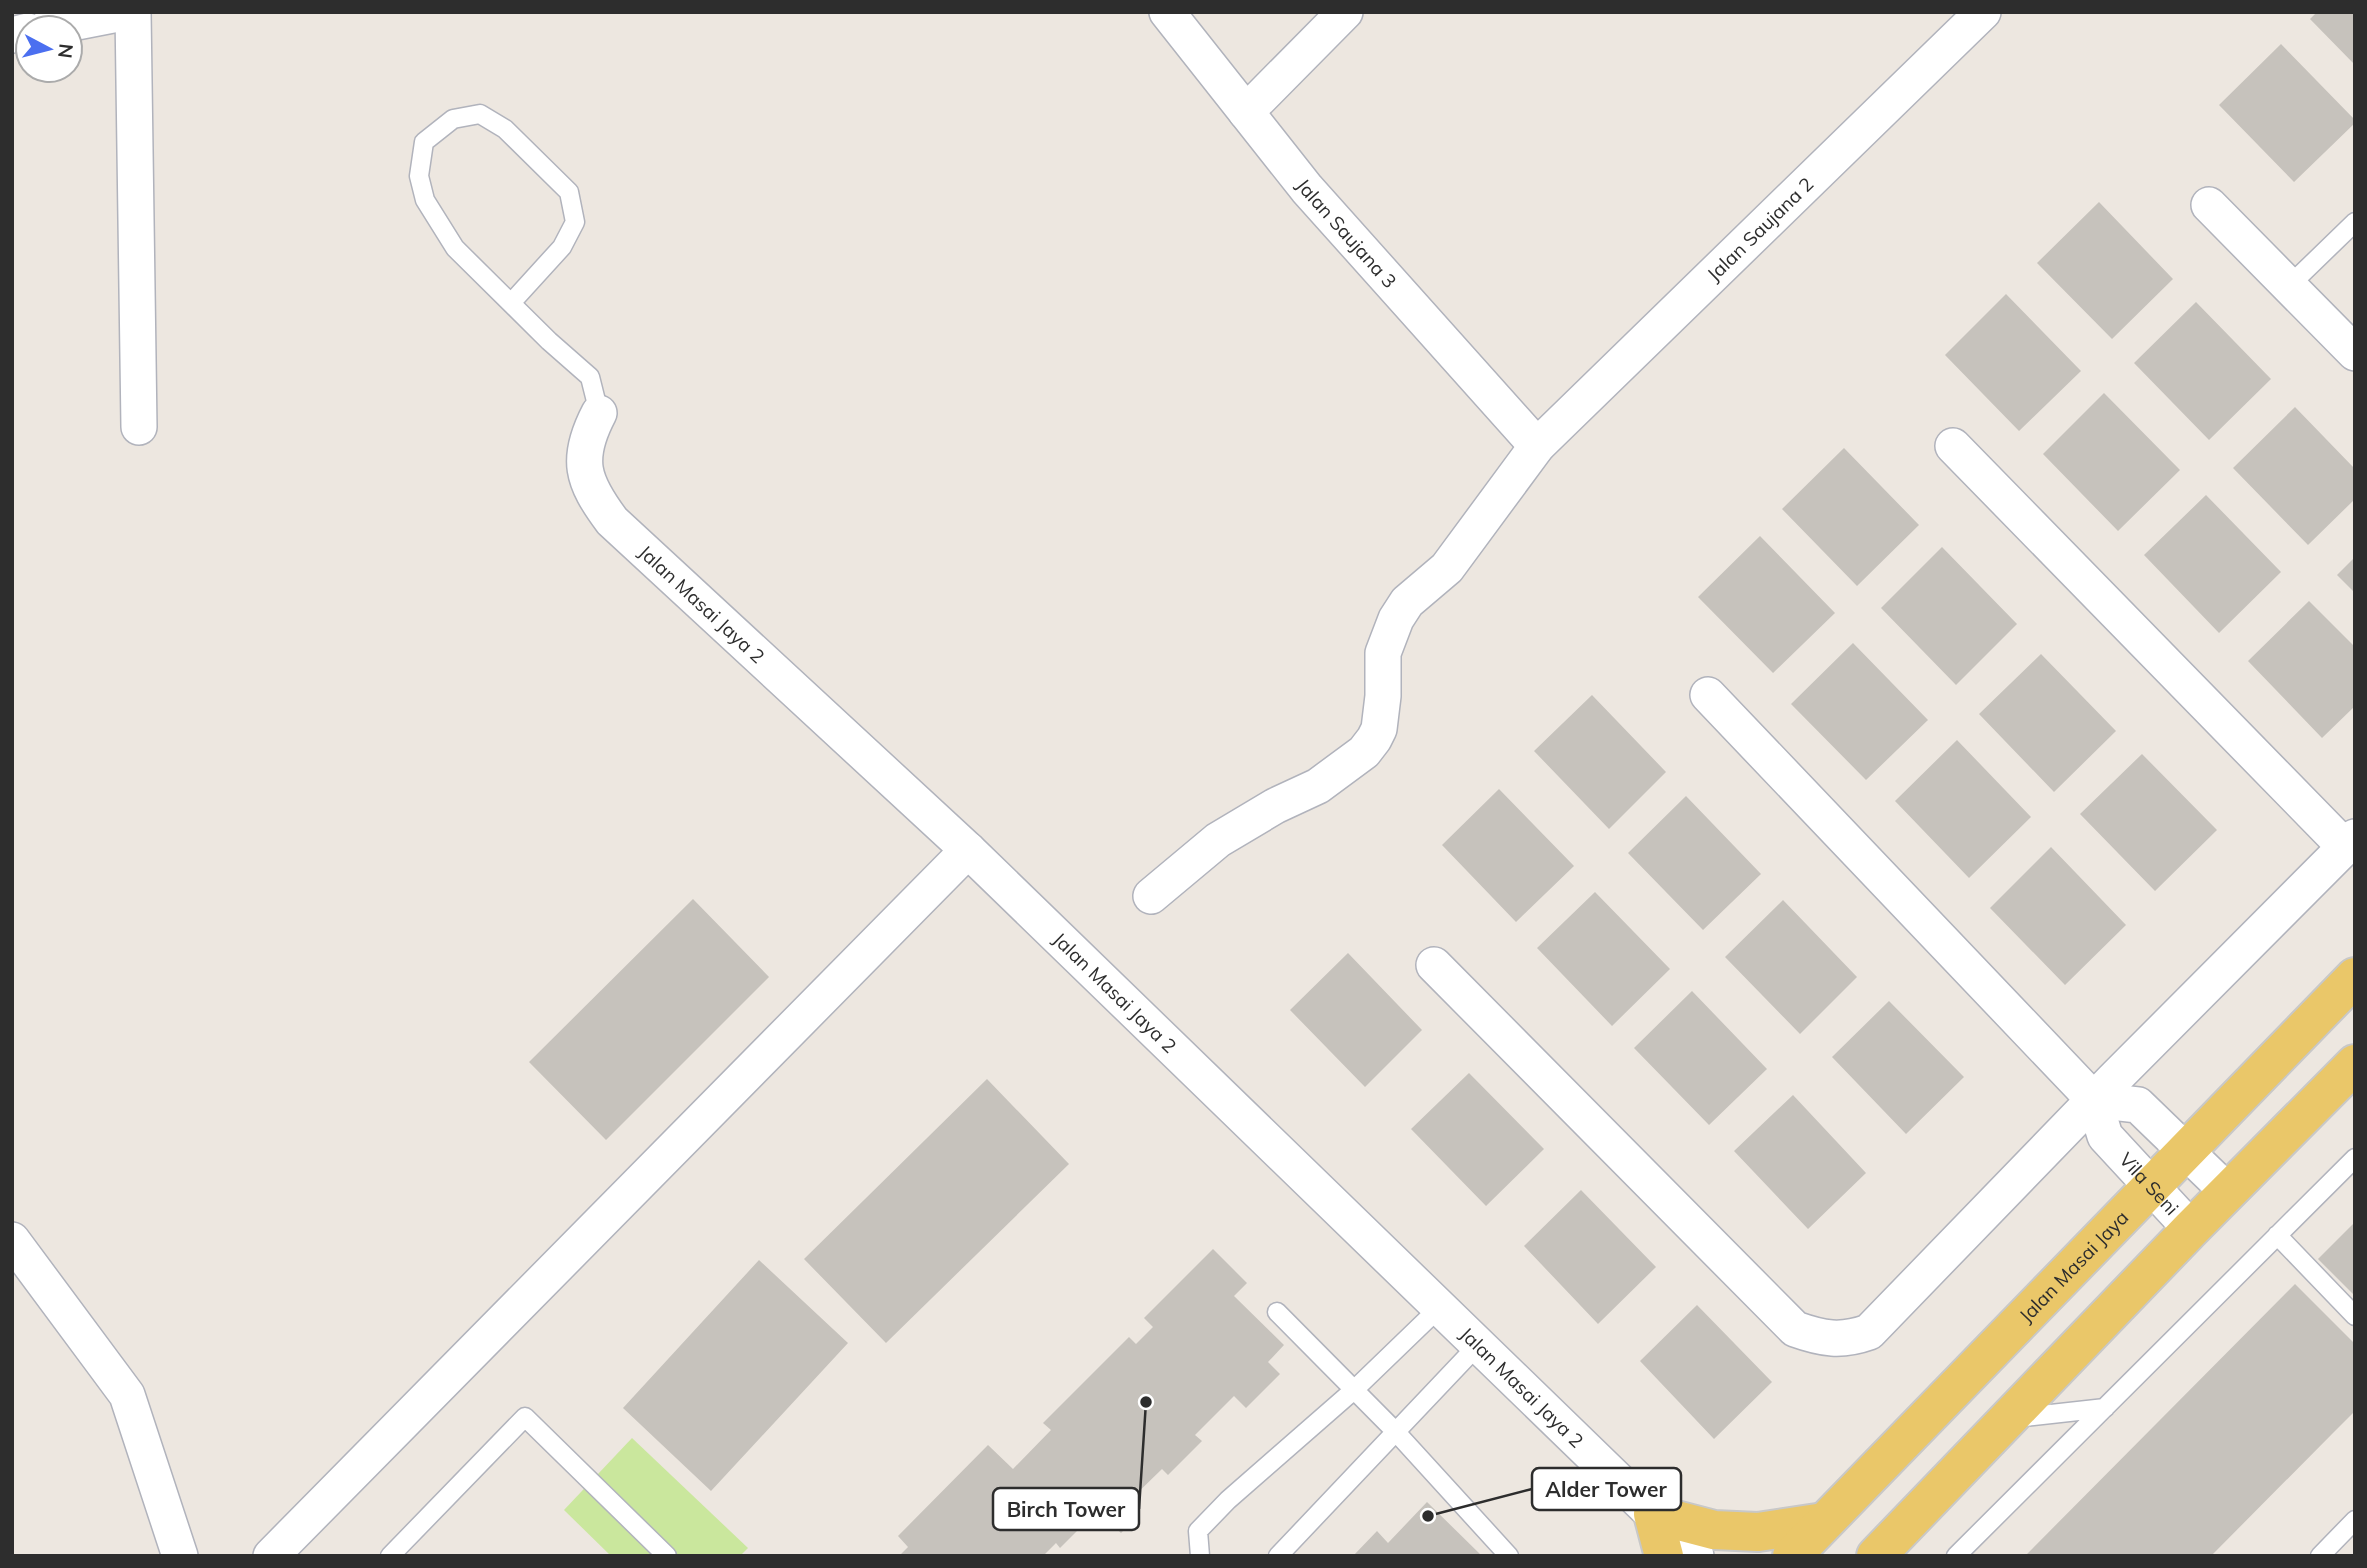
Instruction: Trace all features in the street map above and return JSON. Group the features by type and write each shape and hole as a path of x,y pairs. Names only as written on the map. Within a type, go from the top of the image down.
{"main road":[{"name":"Jalan Masai Jaya","path":"1792,1556 2355,977"},
{"path":"1875,1556 2191,1229 2355,1064"},
{"path":"1664,1556 1653,1514 1714,1530 1758,1532 1824,1522"}],"street":[{"path":"84,21 130,12 139,427"},
{"name":"Jalan Saujana 3","path":"1167,12 1307,189 1537,446"},
{"path":"1246,112 1345,12"},
{"name":"Jalan Saujana 2","path":"1151,897 1218,840 1275,806 1318,786 1364,752 1379,729 1383,696 1383,653 1396,619 1408,602 1447,568 1537,446 1983,12"},
{"path":"2209,205 2355,353"},
{"name":"Jalan Masai Jaya 2","path":"599,413 588,434 583,468 595,498 612,521 968,850 1696,1556"},
{"path":"1434,965 1795,1329 1831,1339 1852,1338 1869,1332 2350,842 1953,446"},
{"path":"1709,695 2094,1100 2138,1105 2228,1192"},
{"path":"271,1556 968,850"},
{"name":"Vila Seni","path":"2094,1100 2105,1136 2191,1229"},
{"path":"12,1240 128,1395 180,1556"}],"lane":[{"path":"511,303 562,247 575,222 569,192 505,128 480,114 453,120 424,142 419,176 425,200 455,248 511,303 590,377 599,413"},
{"path":"2289,286 2355,222"},
{"path":"1956,1556 2355,1158"},
{"path":"2277,1235 2355,1316"},
{"path":"1200,1556 1199,1531 1220,1507 1355,1389 1440,1307"},
{"path":"1277,1312 1395,1431 1509,1556"},
{"path":"1278,1556 1478,1345"},
{"path":"2008,1419 2105,1408"},
{"path":"390,1556 525,1417 667,1556"},
{"path":"2320,1556 2355,1520"}],"green space":[{"path":"632,1438 748,1548 740,1556 611,1556 564,1510"}],"building":[{"path":"2317,12 2355,12 2355,65 2310,19"},
{"path":"2281,44 2355,120 2355,123 2294,182 2219,105"},
{"path":"2099,202 2173,279 2112,339 2037,263"},
{"path":"2006,294 2081,371 2019,431 1945,355"},
{"path":"2196,302 2271,379 2209,440 2134,363"},
{"path":"2104,393 2180,470 2118,531 2043,454"},
{"path":"2295,407 2355,469 2355,499 2308,545 2233,468"},
{"path":"1844,448 1919,525 1857,586 1782,509"},
{"path":"2206,495 2281,572 2219,633 2144,555"},
{"path":"1760,536 1835,613 1773,673 1698,597"},
{"path":"1942,547 2017,624 1956,685 1881,608"},
{"path":"2355,557 2355,593 2337,575"},
{"path":"2309,601 2355,647 2355,706 2322,738 2248,661"},
{"path":"1853,643 1928,720 1866,780 1791,704"},
{"path":"2041,654 2116,731 2054,792 1979,714"},
{"path":"1592,695 1666,772 1609,829 1534,751"},
{"path":"1957,740 2031,817 1969,878 1895,801"},
{"path":"2142,754 2217,830 2155,891 2080,814"},
{"path":"1499,789 1574,866 1516,922 1442,845"},
{"path":"1686,796 1761,874 1703,930 1628,853"},
{"path":"2051,847 2126,925 2065,985 1990,908"},
{"path":"1595,892 1670,969 1612,1026 1537,948"},
{"path":"693,899 769,977 606,1140 529,1062"},
{"path":"1783,900 1857,977 1800,1034 1725,957"},
{"path":"1348,953 1422,1030 1365,1087 1290,1010"},
{"path":"1692,991 1767,1069 1709,1125 1634,1048"},
{"path":"1889,1001 1964,1077 1906,1134 1832,1057"},
{"path":"1469,1073 1544,1149 1486,1206 1411,1129"},
{"path":"987,1079 1069,1164 886,1343 804,1259"},
{"path":"1793,1095 1866,1173 1808,1229 1734,1151"},
{"path":"1581,1190 1656,1267 1598,1324 1524,1246"},
{"path":"2355,1222 2355,1296 2318,1259"},
{"path":"1213,1249 1247,1283 1234,1296 1284,1345 1268,1362 1280,1374 1246,1408 1234,1396 1195,1435 1202,1441 1168,1475 1162,1469 1126,1504 1138,1516 1121,1533 1097,1511 1060,1548 1056,1543 1043,1556 899,1556 908,1547 898,1536 988,1445 1013,1469 1051,1430 1043,1423 1129,1337 1136,1344 1153,1327 1144,1318"},
{"path":"759,1260 848,1343 711,1491 623,1408"},
{"path":"2295,1284 2355,1344 2355,1411 2211,1556 2025,1556"},
{"path":"1697,1305 1772,1382 1714,1439 1640,1361"},
{"path":"1427,1502 1482,1556 1353,1556 1377,1531 1388,1543"}],"place":[{"name":"Birch Tower","path":"1146,1402"},
{"name":"Alder Tower","path":"1428,1516"}]}
